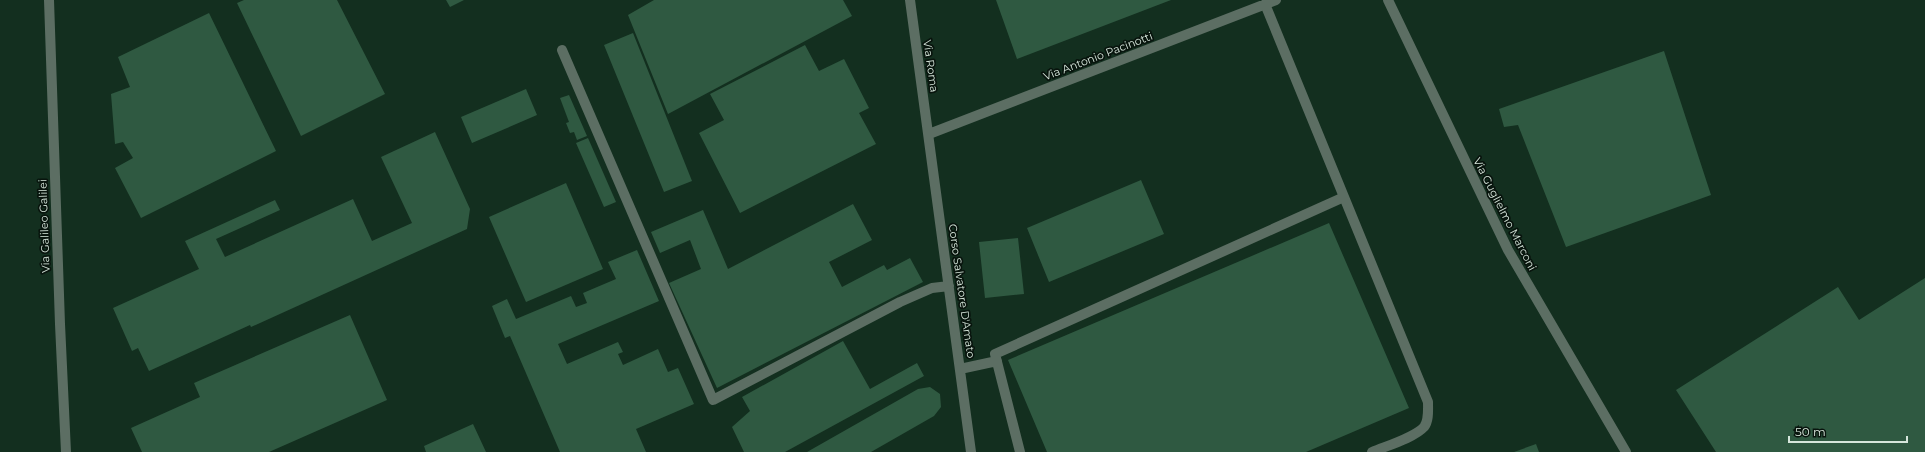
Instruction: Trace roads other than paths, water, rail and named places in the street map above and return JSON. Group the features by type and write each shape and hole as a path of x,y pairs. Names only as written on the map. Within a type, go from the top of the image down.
{"street":[{"name":"Via Galileo Galilei","path":"49,0 66,452"},
{"name":"Via Roma","path":"910,0 929,134"},
{"name":"Via Antonio Pacinotti","path":"929,134 1276,0"},
{"name":"Via Guglielmo Marconi","path":"1388,0 1508,250 1626,452"},
{"path":"1265,4 1428,402 1428,415 1425,426 1415,434 1372,452"},
{"path":"562,50 713,400 900,302 932,288 949,286"},
{"name":"Corso Salvatore D'Amato","path":"929,134 972,452"},
{"path":"1020,452 995,354 1344,197"},
{"path":"960,369 997,361"}]}
